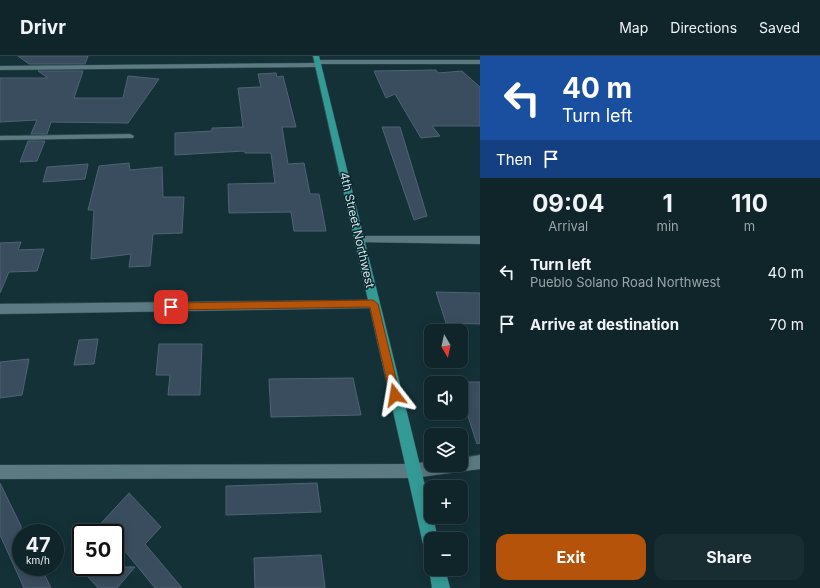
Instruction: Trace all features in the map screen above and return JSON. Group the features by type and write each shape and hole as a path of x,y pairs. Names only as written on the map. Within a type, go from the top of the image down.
{"main road":[{"name":"4th Street Northwest","path":"317,61 360,240 373,304 428,532"},
{"path":"438,576 441,588"}],"street":[{"path":"0,68 317,61 480,62"},
{"path":"0,138 130,136"},
{"path":"360,240 480,240"},
{"path":"0,309 373,304"},
{"path":"468,464 480,462"},
{"path":"0,472 413,471 424,470"}],"building":[{"path":"18,56 88,56 85,64 29,64"},
{"path":"436,70 438,73 462,71 480,87 480,126 432,126 440,136 421,138 395,94 386,98 374,71"},
{"path":"38,71 83,71 74,98 123,98 128,76 159,79 128,123 51,122 47,134 31,134 37,120 0,122 0,78 48,78"},
{"path":"276,73 277,77 283,76 296,127 282,127 288,164 304,163 310,194 319,194 326,231 294,231 291,212 229,213 228,184 275,183 271,153 245,153 244,151 175,155 175,133 212,131 212,128 243,127 238,88 261,87 258,74"},
{"path":"382,127 400,127 427,216 414,220"},
{"path":"28,141 45,141 37,161 20,162"},
{"path":"129,163 130,170 162,167 163,197 184,197 182,233 153,234 150,266 129,267 131,254 91,259 94,210 88,210 99,166"},
{"path":"88,164 85,179 43,182 47,167"},
{"path":"21,242 18,250 44,249 37,271 9,272 0,293 0,243"},
{"path":"436,292 480,293 480,324 446,323"},
{"path":"98,339 94,364 74,365 79,340"},
{"path":"159,344 202,344 200,395 168,395 170,375 156,375"},
{"path":"29,359 22,395 0,398 0,362"},
{"path":"353,378 361,415 271,417 269,379"},
{"path":"468,382 480,382 480,443 477,444 468,416"},
{"path":"0,483 20,524 12,524 12,562 0,535"},
{"path":"317,483 321,512 226,515 226,486"},
{"path":"129,493 161,527 145,544 182,588 155,588 124,550 124,524 100,524"},
{"path":"321,555 325,588 255,588 254,558"},
{"path":"124,567 135,567 117,588 98,588 87,576 124,576"},
{"path":"19,576 45,576 51,588 24,588"}],"route":[{"path":"171,307 373,304 395,395"}]}
